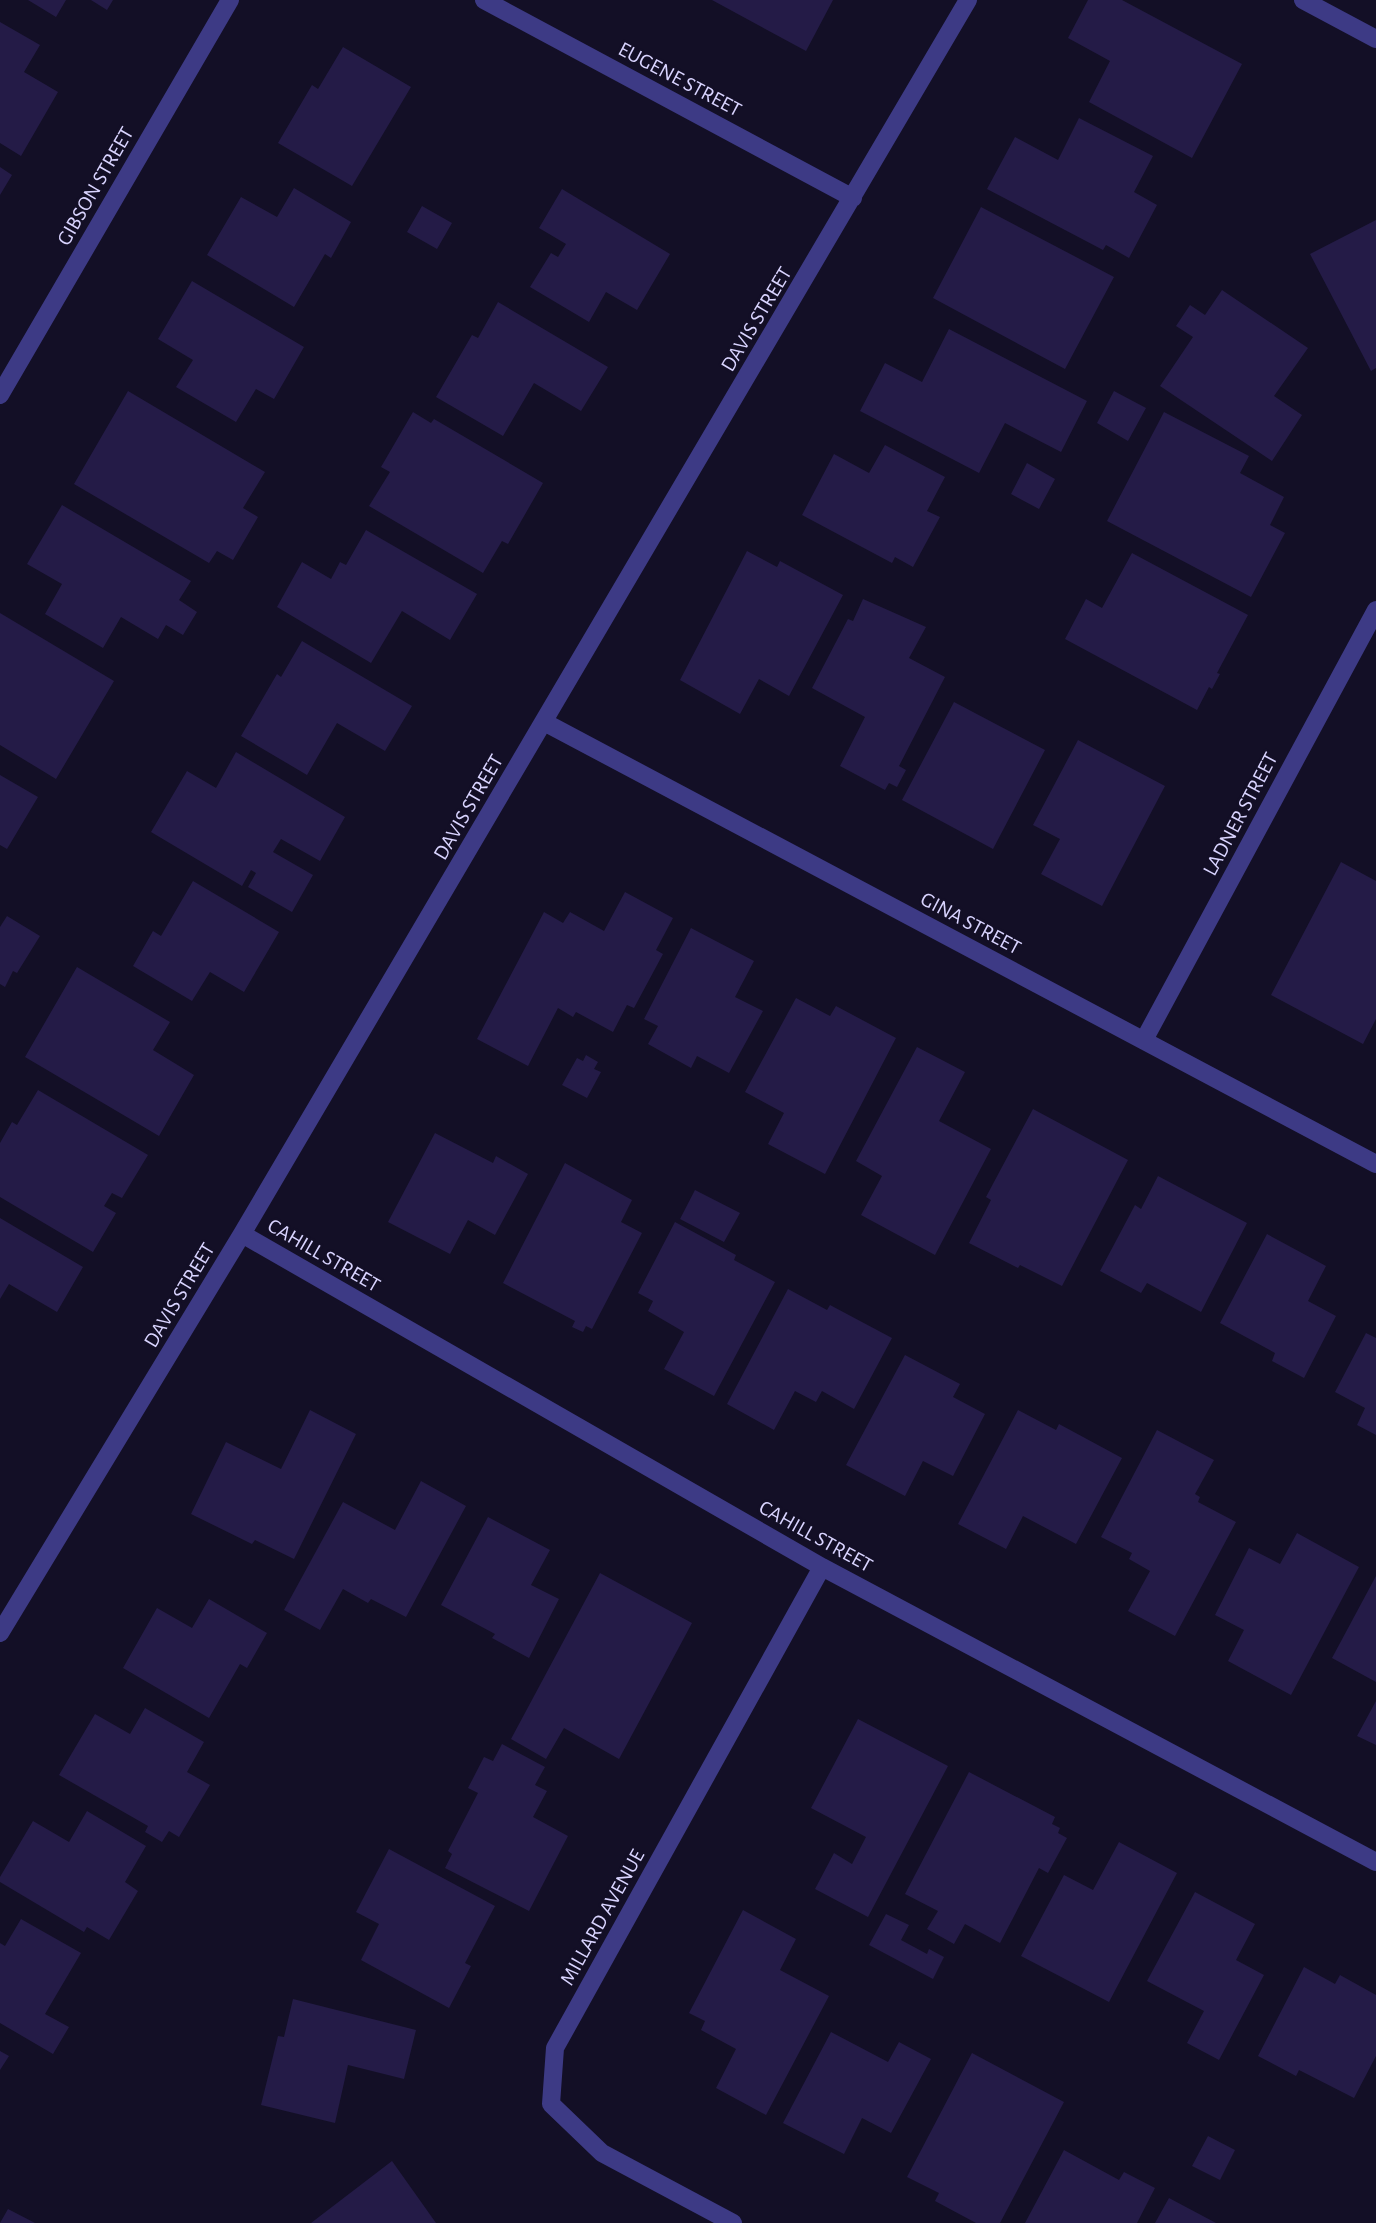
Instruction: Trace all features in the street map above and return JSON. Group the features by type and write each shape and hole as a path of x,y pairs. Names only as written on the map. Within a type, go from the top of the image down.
{"street":[{"name":"GIBSON STREET","path":"0,396 230,0"},
{"name":"EUGENE STREET","path":"484,0 853,198"},
{"name":"DAVIS STREET","path":"0,1633 243,1234 968,0"},
{"path":"1303,0 1326,5 1376,39"},
{"name":"LADNER STREET","path":"1144,1040 1376,610"},
{"name":"GINA STREET","path":"544,722 1376,1164"},
{"name":"CAHILL STREET","path":"243,1234 822,1567 1376,1862"},
{"name":"MILLARD AVENUE","path":"733,2223 602,2154 551,2104 555,2048 822,1567"}],"building":[{"path":"28,0 66,0 56,17"},
{"path":"91,0 113,0 107,10"},
{"path":"712,0 833,0 806,51"},
{"path":"1088,0 1122,0 1242,64 1192,158 1089,102 1110,61 1068,38"},
{"path":"0,22 40,45 24,72 58,92 21,156 0,143"},
{"path":"343,47 411,87 352,186 278,143 312,85 318,89"},
{"path":"1079,118 1153,156 1134,192 1157,205 1129,258 1106,245 1103,250 987,189 1015,137 1058,160"},
{"path":"0,167 12,175 0,195"},
{"path":"294,188 351,222 331,258 325,254 294,307 207,255 241,197 277,217"},
{"path":"562,189 670,254 637,310 606,292 589,322 530,287 551,253 558,257 566,244 539,228"},
{"path":"422,206 452,223 437,249 407,232"},
{"path":"981,207 1114,277 1065,369 933,298"},
{"path":"1376,220 1376,368 1371,371 1310,254"},
{"path":"192,281 304,347 274,399 256,389 236,422 176,387 193,360 158,339"},
{"path":"1222,290 1308,348 1274,396 1302,415 1272,461 1160,386 1193,337 1176,326 1190,305 1205,315"},
{"path":"498,302 608,367 581,411 534,383 503,436 436,397 472,335 478,338"},
{"path":"949,329 1087,401 1061,452 1005,423 979,473 860,411 885,363 922,382"},
{"path":"128,391 265,472 243,508 258,517 233,560 217,551 209,563 74,484"},
{"path":"1114,391 1146,408 1128,441 1097,423"},
{"path":"413,412 431,423 434,419 543,483 508,544 502,541 483,573 369,506 390,472 381,467"},
{"path":"1164,412 1249,456 1240,473 1284,497 1270,525 1285,533 1251,597 1107,521"},
{"path":"885,445 945,477 927,511 940,517 913,567 895,557 892,563 802,515 834,454 869,473"},
{"path":"1027,463 1055,479 1039,509 1011,494"},
{"path":"62,505 191,581 179,600 197,612 183,635 166,625 158,639 121,617 103,648 45,614 62,584 27,564"},
{"path":"366,530 477,594 450,640 402,611 371,663 277,607 302,562 331,579 340,562 346,565"},
{"path":"747,551 777,567 780,561 843,595 789,696 759,679 740,714 680,680"},
{"path":"1132,553 1248,615 1217,673 1220,674 1212,689 1209,687 1197,710 1065,639 1086,599 1102,608"},
{"path":"863,599 926,627 909,658 945,677 899,766 906,770 897,787 889,783 885,790 840,766 865,717 812,688 848,619 853,621"},
{"path":"0,613 114,681 56,779 0,745"},
{"path":"302,641 412,706 385,751 337,723 307,775 241,736 277,674 281,677"},
{"path":"954,702 1045,750 993,849 902,800"},
{"path":"1078,740 1165,786 1102,906 1041,874 1060,839 1033,825"},
{"path":"236,752 345,817 320,861 281,839 273,852 313,875 292,912 248,887 256,873 251,870 242,886 151,832 187,771 216,788"},
{"path":"0,775 38,797 7,849 0,845"},
{"path":"1341,862 1376,881 1376,1019 1363,1044 1271,995"},
{"path":"193,881 279,932 244,992 210,972 192,1001 133,966 153,931 161,936"},
{"path":"625,892 673,918 656,950 663,954 634,1008 627,1005 613,1032 576,1012 573,1017 558,1008 528,1066 477,1039 544,912 563,923 570,912 604,931"},
{"path":"7,916 40,936 17,973 13,971 5,987 0,984 0,927"},
{"path":"691,928 754,961 735,997 763,1011 729,1073 697,1056 691,1068 648,1044 658,1026 644,1019"},
{"path":"77,967 170,1022 153,1050 194,1075 159,1136 25,1057"},
{"path":"796,998 830,1016 836,1006 896,1038 825,1174 768,1144 784,1113 745,1092"},
{"path":"917,1047 965,1072 939,1121 991,1149 935,1255 861,1215 882,1176 856,1161"},
{"path":"586,1055 598,1062 594,1069 601,1072 587,1098 562,1085 577,1058 583,1061"},
{"path":"38,1090 148,1155 122,1198 112,1193 104,1206 116,1213 93,1252 0,1197 0,1143 12,1122 17,1125"},
{"path":"1033,1109 1128,1160 1062,1286 1020,1265 1018,1268 969,1243 991,1200 986,1197"},
{"path":"435,1133 493,1163 496,1156 528,1174 495,1235 468,1220 450,1254 388,1222"},
{"path":"565,1163 632,1200 621,1222 642,1233 592,1329 586,1326 583,1332 572,1327 575,1321 503,1283"},
{"path":"1158,1176 1247,1223 1201,1312 1147,1283 1141,1293 1100,1271 1135,1205 1141,1209"},
{"path":"695,1190 740,1213 724,1242 680,1219"},
{"path":"0,1218 83,1267 57,1312 9,1284 0,1299"},
{"path":"675,1222 736,1255 734,1260 775,1282 714,1396 664,1369 684,1332 648,1311 653,1301 638,1293"},
{"path":"1267,1234 1326,1266 1308,1301 1336,1316 1304,1378 1272,1361 1275,1353 1220,1323"},
{"path":"788,1289 827,1310 830,1305 892,1338 854,1409 822,1391 816,1402 795,1391 774,1430 727,1404"},
{"path":"1366,1333 1376,1338 1376,1435 1357,1425 1365,1408 1335,1392"},
{"path":"905,1355 960,1384 953,1397 985,1414 953,1476 923,1461 905,1496 846,1465"},
{"path":"310,1410 356,1434 294,1559 255,1540 252,1544 191,1514 226,1442 281,1469"},
{"path":"1018,1410 1056,1430 1059,1424 1122,1458 1076,1544 1023,1516 1006,1549 958,1524"},
{"path":"1157,1430 1214,1460 1195,1494 1200,1497 1198,1502 1236,1522 1175,1636 1128,1611 1150,1571 1129,1559 1132,1553 1101,1537"},
{"path":"421,1481 466,1506 406,1617 371,1599 368,1603 343,1589 320,1630 284,1610 343,1502 395,1530"},
{"path":"488,1517 550,1550 531,1585 559,1599 529,1658 492,1638 495,1634 441,1605"},
{"path":"1297,1533 1359,1567 1291,1695 1228,1661 1244,1630 1215,1615 1249,1548 1280,1564"},
{"path":"600,1573 692,1623 619,1759 564,1728 546,1759 511,1739"},
{"path":"1376,1576 1376,1682 1332,1658"},
{"path":"209,1599 267,1633 247,1668 240,1664 209,1718 123,1668 157,1608 192,1628"},
{"path":"1376,1701 1376,1745 1357,1736"},
{"path":"145,1708 204,1742 187,1772 210,1785 179,1837 169,1831 162,1842 145,1832 148,1826 59,1775 95,1714 130,1734"},
{"path":"858,1719 948,1766 868,1917 815,1889 834,1853 852,1864 866,1837 811,1808"},
{"path":"502,1744 545,1767 535,1785 547,1791 533,1817 568,1836 529,1911 445,1868 452,1854 448,1851 478,1793 468,1788 484,1757 493,1761"},
{"path":"969,1772 1055,1817 1052,1824 1060,1828 1058,1833 1067,1838 1048,1873 1039,1868 1000,1943 965,1924 954,1944 927,1929 938,1911 905,1894"},
{"path":"87,1811 146,1846 125,1882 138,1891 109,1940 87,1927 84,1932 0,1882 0,1877 33,1821 69,1842"},
{"path":"1119,1842 1177,1873 1109,2002 1021,1956 1064,1875 1093,1890"},
{"path":"389,1849 495,1906 465,1963 471,1966 449,2008 361,1960 379,1924 356,1912"},
{"path":"1195,1892 1255,1924 1236,1960 1264,1975 1219,2060 1187,2043 1204,2011 1147,1981"},
{"path":"743,1910 796,1939 780,1970 829,1996 766,2115 716,2088 736,2049 701,2030 705,2021 689,2013"},
{"path":"886,1914 909,1925 901,1940 927,1954 929,1949 944,1957 933,1979 869,1945"},
{"path":"21,1919 81,1953 45,2014 69,2027 53,2054 0,2023 0,1943 5,1946"},
{"path":"1304,1967 1335,1984 1340,1975 1376,1995 1376,2056 1354,2098 1299,2070 1296,2076 1258,2056"},
{"path":"293,1999 416,2030 404,2079 348,2065 335,2123 261,2105 278,2036 284,2037"},
{"path":"831,2032 888,2062 899,2042 931,2059 891,2133 862,2118 844,2154 783,2123"},
{"path":"0,2051 9,2056 0,2070"},
{"path":"972,2053 1064,2102 1000,2223 976,2223 935,2201 939,2193 907,2177"},
{"path":"1208,2136 1235,2150 1220,2180 1192,2166"},
{"path":"1064,2150 1119,2180 1124,2172 1155,2188 1137,2223 1025,2223"},
{"path":"392,2161 436,2223 311,2223"},
{"path":"1169,2198 1216,2223 1155,2223"},
{"path":"8,2209 35,2223 0,2223"}]}
